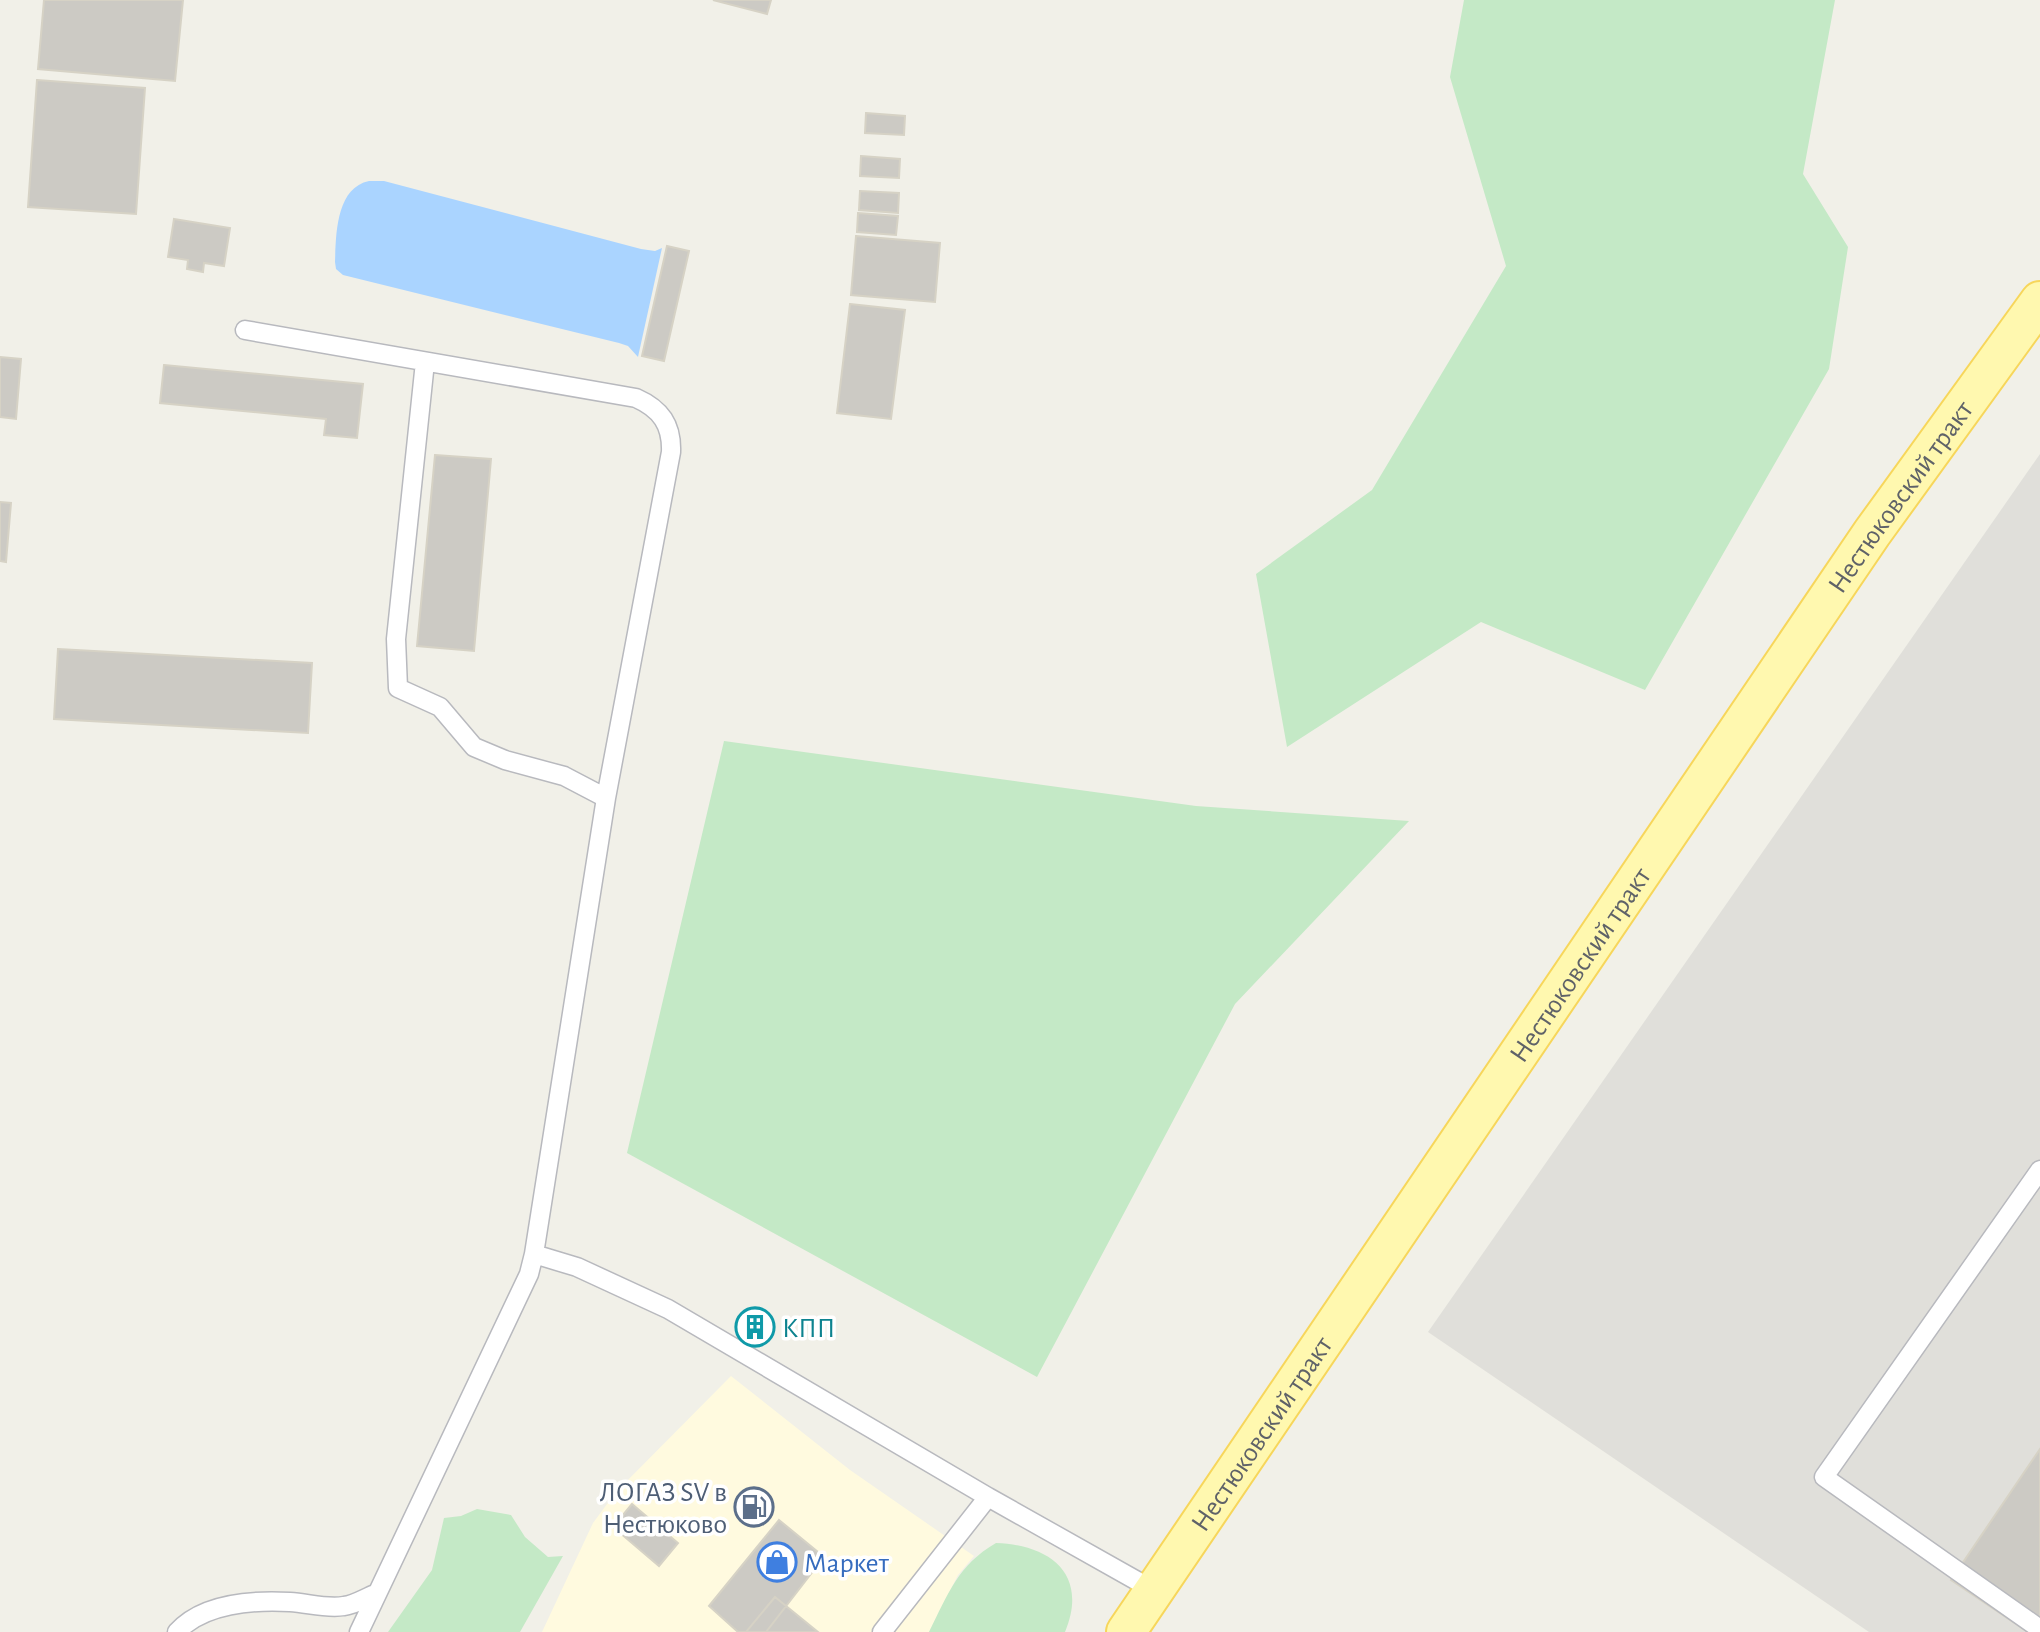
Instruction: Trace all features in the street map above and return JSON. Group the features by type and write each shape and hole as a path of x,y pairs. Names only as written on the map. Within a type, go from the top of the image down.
{"main road":[{"name":"Нестюковский тракт","path":"1126,1632 1872,533 2040,301"}],"lane":[{"path":"245,330 636,398 650,404 667,423 672,436 606,798 529,1274 359,1632"},
{"path":"425,362 396,639 398,688 440,707 474,747 505,760 564,776 606,798"},
{"path":"2040,1170 1824,1477 2040,1629"},
{"path":"534,1254 577,1267 668,1309 988,1497 1155,1591"},
{"path":"882,1632 988,1497"},
{"path":"177,1632 203,1614 233,1605 292,1602 319,1607 346,1606 375,1594"}],"shaded area":[{"path":"2040,454 2040,1632 1869,1632 1428,1332"},
{"name":"ЛОГАЗ SV в Нестюково","path":"731,1376 850,1470 974,1556 958,1575 929,1632 542,1632 593,1523 616,1492"}],"green space":[{"path":"1464,0 1835,0 1803,174 1848,247 1829,369 1645,690 1481,622 1287,747 1256,574 1372,490 1506,266 1450,77"},
{"path":"724,741 1196,806 1409,821 1235,1004 1037,1377 627,1153"},
{"path":"477,1509 511,1515 525,1537 548,1557 563,1556 520,1632 388,1632 432,1570 444,1518 461,1516"},
{"path":"996,1543 1033,1550 1060,1566 1068,1579 1072,1594 1071,1612 1065,1632 929,1632 963,1571"}],"water":[{"path":"369,181 384,181 641,249 655,251 662,248 638,357 628,346 619,343 343,275 336,269 335,262 340,214 350,193 358,185"}],"building":[{"path":"44,0 183,0 175,81 38,69"},
{"path":"713,0 771,0 767,14"},
{"path":"37,80 145,88 136,214 28,207"},
{"path":"866,113 905,116 904,135 865,133"},
{"path":"861,156 900,159 899,178 860,176"},
{"path":"860,191 899,193 898,213 859,210"},
{"path":"858,213 898,216 896,235 857,232"},
{"path":"174,219 230,228 224,266 204,263 203,272 187,269 188,260 168,257"},
{"path":"856,236 940,243 935,302 851,295"},
{"path":"667,246 689,251 664,361 642,356"},
{"path":"850,304 905,310 891,419 837,413"},
{"path":"0,357 21,359 16,419 0,417"},
{"path":"164,365 363,384 357,438 324,435 326,419 160,403"},
{"path":"435,455 491,459 474,651 417,646"},
{"path":"0,502 11,503 6,562 0,561"},
{"path":"58,649 312,663 308,733 54,719"},
{"name":"КПП","path":"751,1315 767,1325 760,1338 743,1328"},
{"path":"2040,1449 2040,1632 2028,1632 1951,1580"},
{"path":"632,1504 678,1543 659,1566 613,1527"},
{"path":"779,1520 824,1557 766,1632 738,1632 709,1606"},
{"path":"775,1597 818,1632 746,1632"}],"place":[{"name":"КПП","path":"755,1327"},
{"name":"ЛОГАЗ SV в Нестюково","path":"754,1507"},
{"name":"Маркет","path":"777,1562"}]}
